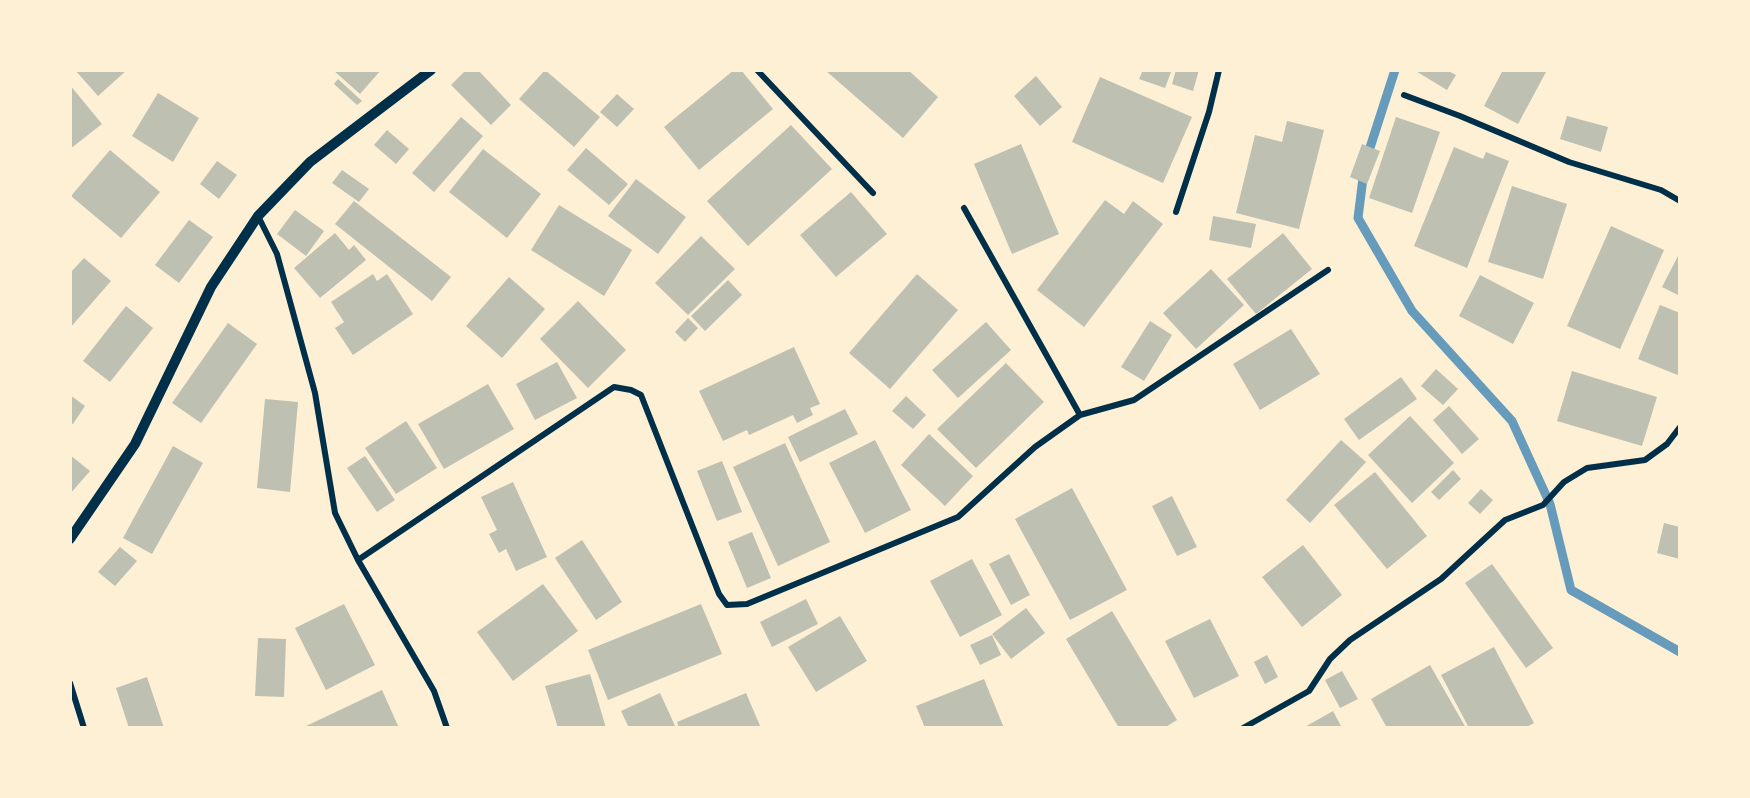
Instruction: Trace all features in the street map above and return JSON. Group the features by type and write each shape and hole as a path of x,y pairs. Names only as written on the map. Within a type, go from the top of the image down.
{"street":[{"path":"70,538 135,444 212,287 258,216 310,162 431,70"},
{"path":"757,70 873,193"},
{"path":"1176,212 1209,112 1219,70"},
{"path":"1404,95 1569,162 1661,190 1680,201"},
{"path":"964,208 1080,415"},
{"path":"258,216 277,254 315,393 335,513 358,560 434,691 447,728"},
{"path":"358,560 614,387 631,390 641,395 719,594 727,605 747,604 958,517 1035,447 1080,415 1134,400 1328,270"},
{"path":"1243,728 1309,691 1330,659 1350,640 1441,579 1505,520 1543,505 1564,482 1587,468 1645,460 1666,444 1680,427"},
{"path":"70,683 84,728"}],"building":[{"path":"75,70 127,70 98,96"},
{"path":"333,70 381,70 360,94"},
{"path":"466,70 478,70 511,105 491,125 451,85"},
{"path":"545,70 600,117 574,147 519,99"},
{"path":"734,70 741,70 773,109 699,170 664,127"},
{"path":"825,70 908,70 938,97 903,138"},
{"path":"1143,70 1171,72 1165,88 1139,79"},
{"path":"1176,70 1199,70 1193,91 1172,84"},
{"path":"1414,70 1447,70 1456,75 1447,90"},
{"path":"1503,70 1546,72 1518,124 1484,106"},
{"path":"1036,76 1062,107 1040,126 1014,96"},
{"path":"1100,77 1192,117 1163,183 1072,142"},
{"path":"338,79 362,101 357,105 334,84"},
{"path":"70,85 102,124 70,149"},
{"path":"158,93 199,118 173,162 132,136"},
{"path":"617,94 634,109 617,127 600,112"},
{"path":"1567,116 1608,127 1601,152 1560,139"},
{"path":"461,117 483,136 434,192 412,173"},
{"path":"1396,117 1440,132 1412,213 1369,198"},
{"path":"1287,121 1324,130 1299,229 1236,213 1255,135 1282,142"},
{"path":"791,125 832,169 748,246 707,201"},
{"path":"387,130 409,149 396,164 374,145"},
{"path":"1021,144 1059,234 1012,254 974,164"},
{"path":"1362,144 1380,151 1367,184 1350,177"},
{"path":"1454,147 1483,159 1486,152 1509,161 1467,268 1414,246"},
{"path":"586,148 628,184 609,205 567,170"},
{"path":"483,149 541,194 507,238 449,192"},
{"path":"110,150 160,192 121,238 71,196"},
{"path":"217,161 237,175 219,199 200,184"},
{"path":"342,170 369,189 359,202 332,183"},
{"path":"636,179 686,217 658,254 608,216"},
{"path":"1512,186 1567,204 1543,279 1488,262"},
{"path":"851,192 887,234 836,277 800,235"},
{"path":"1105,200 1124,214 1133,201 1163,224 1084,327 1037,290"},
{"path":"354,201 451,277 432,301 335,224"},
{"path":"559,205 632,250 604,296 531,250"},
{"path":"295,210 324,231 306,256 277,234"},
{"path":"1213,216 1256,224 1251,248 1209,240"},
{"path":"189,220 213,237 179,283 155,265"},
{"path":"1611,226 1664,250 1620,349 1567,326"},
{"path":"335,233 349,250 354,245 366,260 320,298 294,268"},
{"path":"1283,233 1312,269 1256,314 1227,279"},
{"path":"701,236 735,269 688,315 655,283"},
{"path":"1680,252 1680,296 1662,287"},
{"path":"84,258 111,281 70,328 70,273"},
{"path":"1211,269 1244,305 1196,349 1163,313"},
{"path":"373,274 377,281 387,274 413,314 353,355 335,328 344,322 331,302"},
{"path":"917,274 958,310 890,389 849,353"},
{"path":"1480,275 1534,303 1513,344 1459,316"},
{"path":"509,277 545,309 502,358 466,326"},
{"path":"728,280 742,295 705,331 691,316"},
{"path":"578,301 626,350 588,388 540,339"},
{"path":"1660,305 1680,313 1680,376 1638,359"},
{"path":"126,306 153,328 110,382 83,361"},
{"path":"688,318 698,328 685,342 675,332"},
{"path":"1150,321 1172,335 1144,381 1121,367"},
{"path":"986,322 1011,350 958,398 932,370"},
{"path":"228,323 257,344 201,423 172,403"},
{"path":"1291,329 1320,374 1260,410 1233,364"},
{"path":"794,347 820,404 810,408 813,415 797,423 793,415 749,435 747,430 723,441 699,391"},
{"path":"557,362 577,398 535,420 516,384"},
{"path":"1006,363 1044,402 976,468 937,429"},
{"path":"1436,369 1458,389 1443,405 1421,386"},
{"path":"1572,371 1657,397 1642,446 1557,421"},
{"path":"1401,377 1417,399 1359,440 1344,419"},
{"path":"488,384 514,429 444,469 418,424"},
{"path":"70,395 85,406 73,424 70,423"},
{"path":"906,396 926,415 913,429 892,411"},
{"path":"265,399 298,402 290,492 257,488"},
{"path":"1449,406 1479,439 1462,454 1433,420"},
{"path":"845,409 858,434 800,462 788,437"},
{"path":"1410,416 1454,463 1412,503 1368,455"},
{"path":"406,421 437,468 396,494 365,448"},
{"path":"929,434 973,476 945,506 901,465"},
{"path":"875,440 911,510 865,533 829,463"},
{"path":"1341,440 1366,462 1310,523 1286,500"},
{"path":"785,443 830,542 778,566 733,467"},
{"path":"173,446 203,463 152,554 123,538"},
{"path":"70,455 90,471 70,494"},
{"path":"365,456 395,500 377,512 347,468"},
{"path":"722,461 742,512 717,521 697,471"},
{"path":"1453,470 1461,479 1439,500 1431,492"},
{"path":"1375,472 1427,536 1387,569 1334,505"},
{"path":"513,482 547,557 516,571 506,549 499,553 489,534 497,530 481,497"},
{"path":"1072,488 1127,590 1070,620 1015,519"},
{"path":"1481,489 1493,500 1480,514 1468,503"},
{"path":"1172,496 1197,547 1177,556 1152,506"},
{"path":"1664,523 1680,527 1680,559 1657,553"},
{"path":"752,532 771,578 747,588 728,542"},
{"path":"582,540 622,602 596,620 555,558"},
{"path":"1303,545 1342,595 1302,627 1262,577"},
{"path":"120,547 137,561 115,586 98,572"},
{"path":"1009,554 1030,595 1011,605 989,564"},
{"path":"972,559 1002,615 960,637 930,581"},
{"path":"1492,564 1553,648 1526,668 1465,583"},
{"path":"543,584 578,631 513,681 477,632"},
{"path":"806,599 818,624 772,647 760,622"},
{"path":"344,604 375,665 326,690 295,628"},
{"path":"701,604 722,654 608,700 588,650"},
{"path":"1026,608 1045,633 1011,659 992,634"},
{"path":"1112,611 1177,720 1164,728 1119,728 1066,639"},
{"path":"840,616 867,661 816,692 788,647"},
{"path":"1210,619 1239,676 1194,698 1165,641"},
{"path":"992,635 1001,655 980,665 970,645"},
{"path":"258,638 286,639 284,697 255,696"},
{"path":"1494,647 1534,723 1525,728 1469,728 1441,675"},
{"path":"1267,655 1278,677 1265,684 1254,662"},
{"path":"1430,665 1466,728 1387,728 1371,699"},
{"path":"1342,671 1358,699 1340,708 1325,680"},
{"path":"590,674 606,728 558,728 545,686"},
{"path":"147,677 164,728 129,728 116,688"},
{"path":"984,679 1004,728 925,728 916,706"},
{"path":"382,690 399,728 302,728"},
{"path":"660,693 676,728 629,728 621,711"},
{"path":"746,693 761,728 679,728 677,722"},
{"path":"1333,711 1342,728 1303,728"}],"waterway":[{"path":"1367,157 1395,70"},
{"path":"1364,170 1358,218 1412,311 1512,421 1550,504 1571,590 1680,652"}]}
